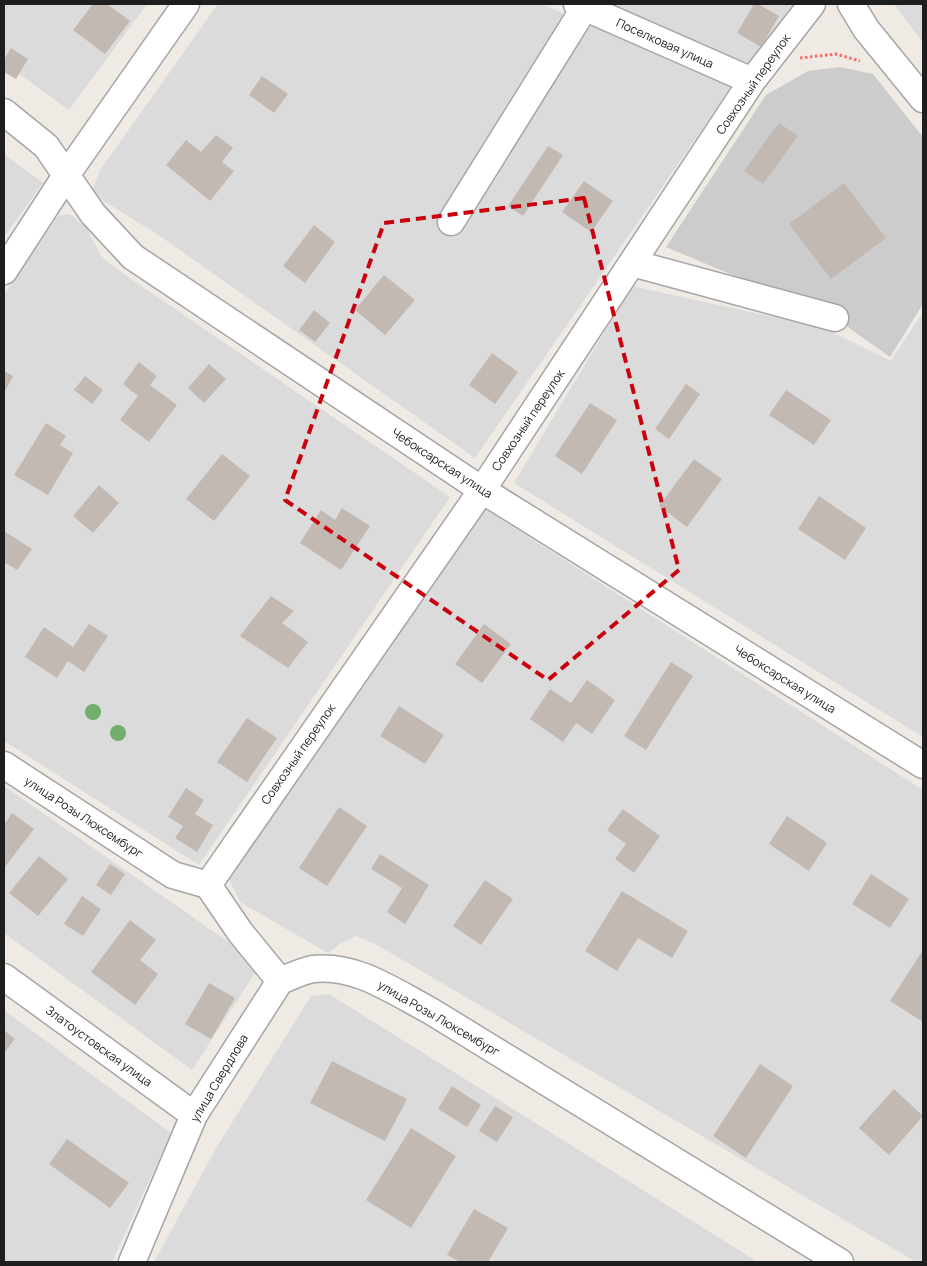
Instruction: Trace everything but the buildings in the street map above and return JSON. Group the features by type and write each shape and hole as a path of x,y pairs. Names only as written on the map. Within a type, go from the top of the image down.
{"street":[{"path":"4,271 67,174 186,4"},
{"name":"Совхозный переулок","path":"208,885 482,490 752,82 812,4"},
{"path":"851,4 866,29 923,99"},
{"path":"450,222 581,5"},
{"name":"Поселковая улица","path":"581,5 752,82"},
{"name":"Чебоксарская улица","path":"4,112 46,146 93,214 133,257 482,490 923,764"},
{"path":"632,263 835,318"},
{"name":"улица Розы Люксембург","path":"4,765 172,875 208,885"},
{"path":"208,885 240,932 280,980"},
{"name":"улица Розы Люксембург","path":"280,980 312,970 343,970 371,979 429,1010 840,1262"},
{"name":"Златоустовская улица","path":"4,978 194,1115"},
{"name":"улица Свердлова","path":"132,1262 194,1115 280,980"}],"path":[{"path":"792,62 800,58 836,54 862,61"}],"highlighted area":[{"path":"584,198 679,570 548,680 285,500 384,223"}],"shaded area":[{"path":"4,4 147,4 69,110 4,63"},
{"path":"218,4 542,4 732,86 475,458 157,234 97,197 93,189 100,170"},
{"path":"607,4 797,4 751,69"},
{"path":"894,4 923,4 923,43"},
{"path":"840,67 873,74 923,137 923,304 890,357 835,318 666,247 766,95 808,71"},
{"path":"4,154 43,183 4,237"},
{"path":"70,214 86,227 101,256 118,270 450,497 199,865 4,741 4,295 58,216"},
{"path":"632,286 824,328 891,361 923,312 923,737 514,483"},
{"path":"482,507 923,790 923,1262 916,1262 379,946 356,936 341,943 328,953 240,902 228,877"},
{"path":"4,786 230,943 255,973 192,1070 4,933"},
{"path":"329,994 758,1262 154,1262 215,1150 311,996"},
{"path":"4,1010 171,1133 112,1262 4,1262"}]}
